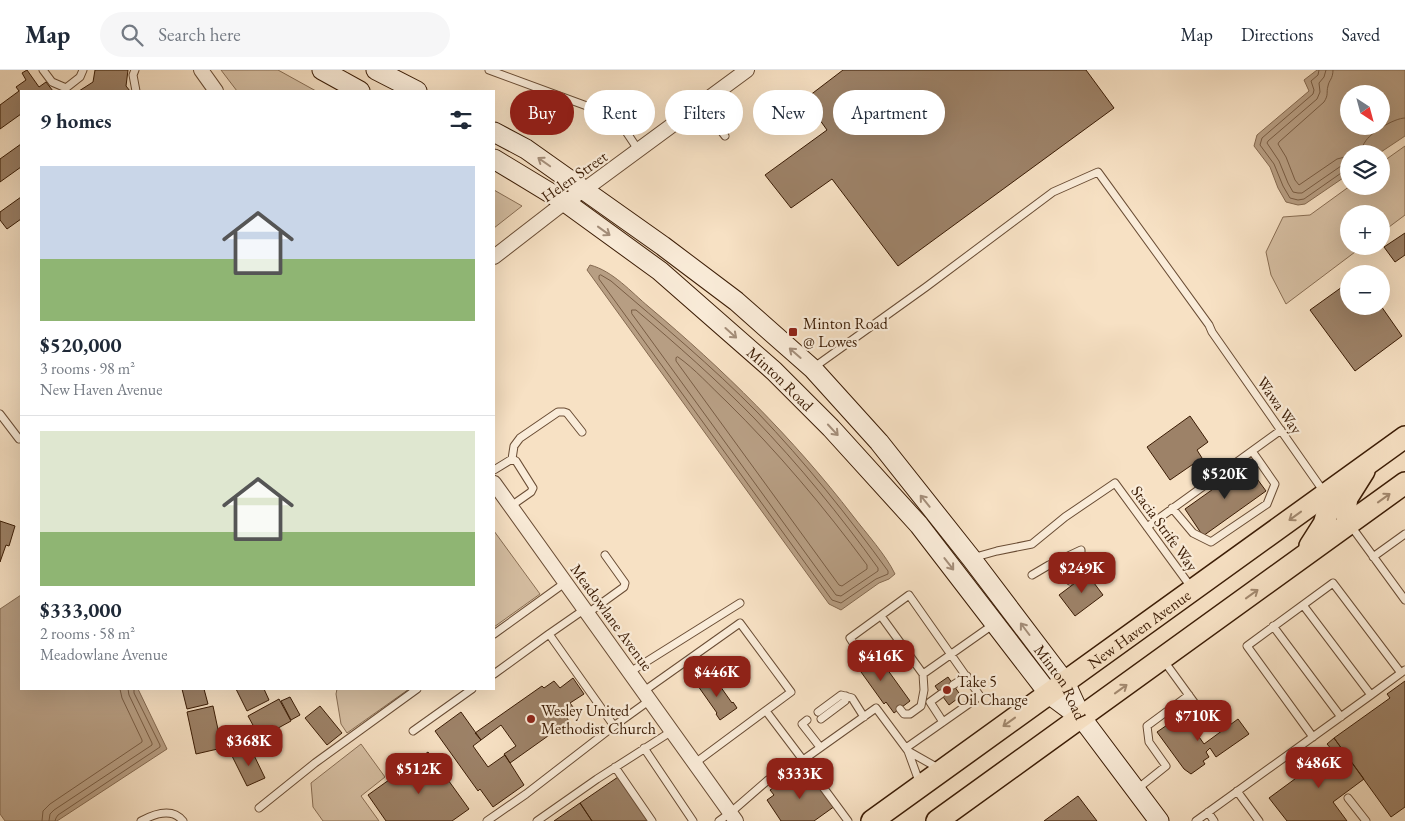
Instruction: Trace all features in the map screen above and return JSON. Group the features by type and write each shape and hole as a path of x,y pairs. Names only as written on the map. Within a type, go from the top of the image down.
{"main road":[{"path":"322,70 358,90"},
{"path":"376,70 415,90"},
{"name":"Minton Road","path":"495,133 526,149 663,246 736,301 813,369 879,442 971,558 1057,688 1159,821"},
{"name":"Minton Road","path":"495,160 565,202 660,271 780,377 831,428 919,525 994,623 1057,688"},
{"name":"New Haven Avenue","path":"872,821 1405,437"},
{"path":"1349,524 1345,510 1348,498 1370,462"},
{"path":"937,821 1405,483"},
{"path":"1303,557 1324,524 1328,511 1326,494"}],"street":[{"path":"201,70 215,90"},
{"name":"Helen Street","path":"720,90 746,70"},
{"name":"Helen Street","path":"495,256 565,202 665,131"},
{"name":"Meadowlane Avenue","path":"495,484 672,730 695,763 728,818"}],"lane":[{"path":"43,70 52,82 66,88 80,78 82,70"},
{"path":"135,70 133,75 136,90"},
{"path":"489,70 617,118 639,151"},
{"name":"Wawa Way","path":"813,369 1053,192 1098,172 1210,325 1212,332 1326,494"},
{"path":"495,469 512,458 514,446 520,438 558,412 567,413 582,432"},
{"path":"0,414 19,439"},
{"path":"1147,527 1281,430"},
{"path":"1172,508 1193,533 1210,542 1267,504 1275,484 1252,451"},
{"path":"511,506 533,488 516,461 512,458"},
{"name":"Stacia Strife Way","path":"971,558 997,550 1032,544 1066,517 1115,483 1192,590"},
{"path":"1349,524 1405,600"},
{"path":"1374,557 1405,534"},
{"path":"495,673 549,634 624,587 625,583 605,556"},
{"path":"1060,574 1081,556"},
{"path":"1032,575 1049,564 1081,556"},
{"path":"1070,581 1081,567 1081,556"},
{"path":"495,633 566,582"},
{"path":"1196,821 1341,717 1403,671 1332,583 1247,646 1313,737"},
{"path":"857,648 850,638 909,595 980,696 907,750"},
{"path":"630,672 740,603"},
{"path":"1303,604 1371,695"},
{"path":"881,616 923,674 924,690 921,706 910,714 904,714 900,709"},
{"path":"487,821 526,794 614,726 647,696 740,623 791,692 695,763"},
{"path":"923,674 994,623"},
{"path":"1273,626 1341,717"},
{"path":"549,634 614,726"},
{"path":"1163,658 1212,727"},
{"path":"953,685 967,676"},
{"path":"259,808 315,763 416,690"},
{"path":"413,730 471,690"},
{"path":"941,694 930,702 943,722"},
{"path":"819,716 841,695 852,698 864,717"},
{"path":"1136,790 1166,766 1149,742 1147,726 1189,695"},
{"path":"728,818 768,780 803,760 876,708 907,750 920,786"},
{"path":"766,711 848,821"},
{"path":"808,725 820,747"},
{"path":"536,821 672,730"},
{"path":"644,748 693,821"},
{"path":"907,750 942,770"},
{"path":"615,767 652,821"},
{"path":"1237,791 1259,821"},
{"path":"1348,798 1366,821"},
{"path":"141,821 163,812 179,816 183,821"},
{"path":"1208,812 1214,821"}],"shaded area":[{"path":"221,70 278,70 314,90 236,90"},
{"path":"1405,146 1405,215 1390,226 1390,205 1340,205 1340,255 1351,255 1286,304 1271,275 1266,252 1283,217 1310,215 1340,193 1340,195 1390,195 1390,157"},
{"path":"495,191 522,206 495,227"},
{"path":"495,532 540,594 495,626"},
{"path":"337,690 408,690 347,733 341,724"},
{"path":"361,744 385,777 361,796 379,821 323,821 313,807 311,783"}],"water":[{"path":"1317,70 1405,70 1405,136 1390,146 1340,145 1340,180 1305,204 1298,205 1286,202 1270,167 1254,146 1257,135 1309,91 1304,80"},
{"path":"590,265 606,272 621,283 704,355 782,432 830,487 881,552 895,574 841,610 829,604 587,270"},
{"path":"20,596 20,690 138,690 167,749 57,821 5,821 0,814 0,609"}],"building":[{"path":"27,70 39,87 46,82 52,90 20,90 20,115 0,129 0,105 19,91 16,87 26,80 22,73"},
{"path":"95,70 128,70 126,86 129,90 81,90 93,82"},
{"path":"843,70 1086,70 1114,108 898,266 832,179 791,208 765,175 820,135 823,135 827,130 823,124 823,90 817,90"},
{"path":"20,145 20,168 0,182 0,159"},
{"path":"20,198 20,220 7,229 0,220 0,212"},
{"path":"1405,233 1405,255 1395,262 1390,255 1390,243"},
{"path":"1340,288 1340,315 1387,315 1402,336 1355,371 1310,310"},
{"path":"1190,416 1208,442 1197,450 1202,458 1170,480 1147,447"},
{"path":"1247,465 1266,491 1203,536 1185,509"},
{"path":"0,521 15,526 9,546 6,545 0,562"},
{"path":"1091,571 1098,580 1094,583 1103,595 1075,616 1059,595"},
{"path":"860,646 880,674 887,669 910,701 894,713 886,702 884,704 856,665 859,663 852,653"},
{"path":"713,676 737,708 720,720 698,686"},
{"name":"Take 5 Oil Change","path":"948,677 961,696 949,705 935,686"},
{"name":"Wesley United Methodist Church","path":"573,678 584,694 570,703 576,711 567,718 569,721 510,763 504,754 516,746 501,725 481,740 475,733 542,686 544,688 554,681 560,688"},
{"path":"1405,681 1405,807 1391,817 1334,738 1390,698 1387,694"},
{"path":"182,690 204,690 208,704 187,709"},
{"path":"236,690 264,690 269,700 247,711"},
{"path":"290,697 300,715 291,720 281,701"},
{"path":"279,699 291,721 260,738 248,716"},
{"path":"213,706 222,748 196,754 187,712"},
{"path":"320,706 342,733 327,745 305,718"},
{"path":"1181,711 1204,744 1238,719 1249,734 1216,757 1210,748 1206,752 1209,757 1203,761 1205,764 1191,774 1184,769 1157,732 1170,723 1169,720"},
{"path":"461,712 481,740 473,746 488,767 505,755 524,785 493,807 480,789 478,791 435,731"},
{"path":"1334,738 1364,779 1333,802 1347,821 1287,821 1269,798 1333,751 1327,744"},
{"path":"250,747 265,778 247,786 232,756"},
{"path":"428,752 469,809 452,821 386,821 368,795"},
{"path":"806,771 811,778 813,777 835,806 814,821 781,821 767,800 774,795 770,790 784,781 787,785"},
{"path":"618,777 648,821 592,821 580,803"},
{"path":"1078,796 1097,821 1044,821"},
{"path":"580,803 592,821 554,821"}],"place":[{"name":"Minton Road @ Lowes","path":"793,332"},
{"name":"Take 5 Oil Change","path":"947,690"},
{"name":"Wesley United Methodist Church","path":"531,719"}]}
